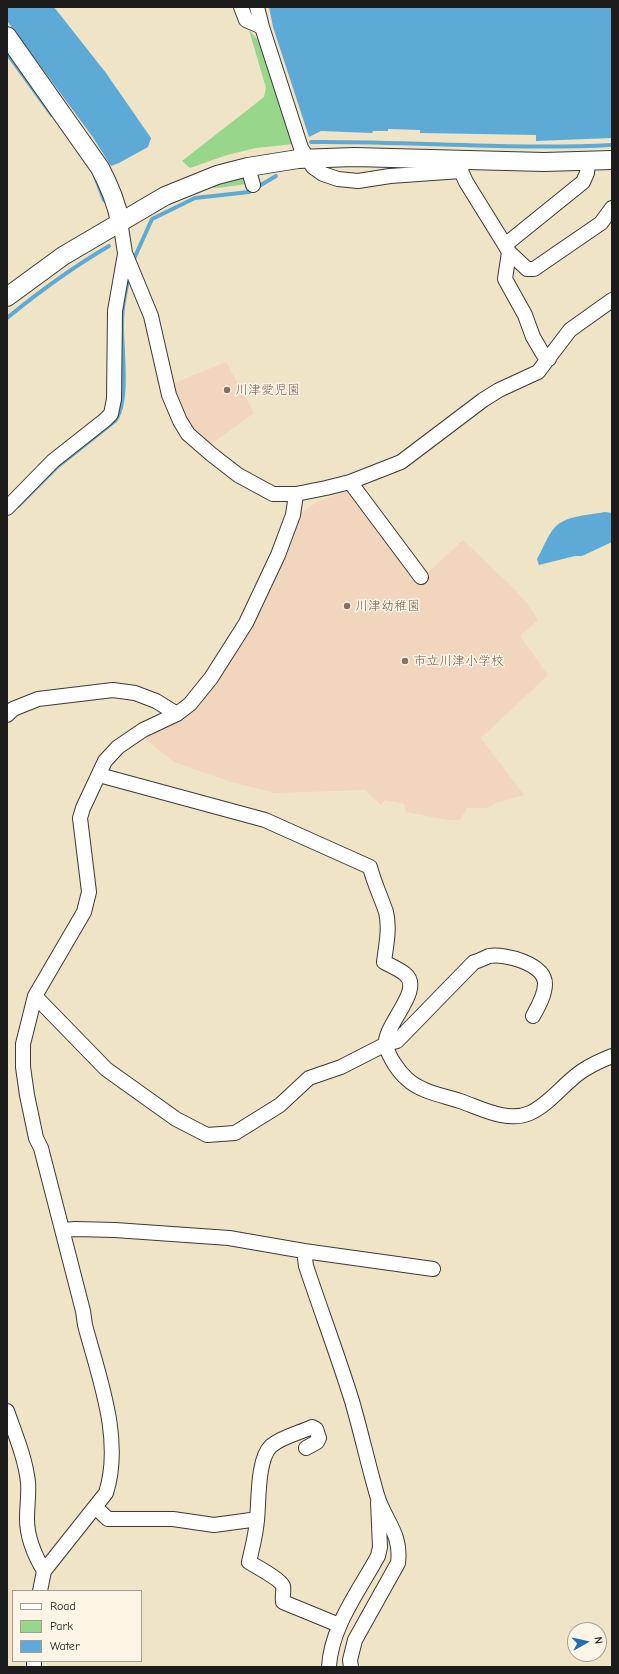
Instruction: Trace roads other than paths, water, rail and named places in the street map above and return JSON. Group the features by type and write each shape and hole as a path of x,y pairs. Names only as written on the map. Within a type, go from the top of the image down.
{"street":[{"path":"241,7 246,20 262,27"},
{"path":"257,7 301,148 313,167 323,174 345,181 358,181 462,166 612,160"},
{"path":"7,36 100,168 110,188 120,222 129,263 151,316 169,395 180,421 188,434 238,475 273,494 296,494 350,482 401,462 483,400 499,390 538,372 570,330 612,300"},
{"path":"7,297 64,256 165,196 192,184 248,167 307,158 354,156 462,166"},
{"path":"549,359 543,354 533,337 525,315 505,279 507,248 583,182 587,173 588,161"},
{"path":"462,166 466,182 507,248 527,269 534,269 601,223 612,208"},
{"path":"248,167 253,185"},
{"path":"7,508 53,461 111,414 114,399 115,311 129,263"},
{"path":"350,482 421,577"},
{"path":"40,1590 44,1571 106,1493 111,1478 112,1448 108,1411 63,1230 41,1148 36,1138 26,1095 23,1067 23,1044 35,996 84,912 89,892 80,818 105,761 118,747 143,730 178,714 190,704 211,678 246,622 278,555 292,515 296,494"},
{"path":"7,714 13,709 38,699 114,690 134,693 156,701 178,714"},
{"path":"99,775 226,808 265,820 370,867 375,887 386,912 387,926 384,962 407,975 411,983 410,994 388,1034 386,1044 391,1058 407,1079 429,1092 482,1110 504,1115 518,1116 530,1113 542,1105 581,1071 612,1056"},
{"path":"35,996 106,1069 176,1118 207,1135 235,1133 280,1105 309,1078 341,1067 386,1044 398,1041 474,962 489,956 505,956 525,961 540,972 545,983 543,996 533,1016"},
{"path":"63,1230 115,1230 229,1238 304,1251 433,1269"},
{"path":"304,1251 306,1266 351,1400 378,1498 397,1540 400,1552 395,1569 355,1640 350,1660 351,1667"},
{"path":"7,1411 22,1453 28,1483 27,1522 30,1538 38,1561 44,1571"},
{"path":"306,1448 316,1442 319,1438 316,1429 312,1427 276,1442 266,1454 258,1487 257,1521 249,1562 281,1582 284,1588 282,1597 283,1602 340,1625"},
{"path":"329,1667 330,1654 340,1625 378,1556 380,1547 378,1498"},
{"path":"95,1507 108,1519 173,1519 214,1525 251,1520 257,1521"}],"water":[{"path":"7,7 54,7 106,73 151,138 148,147 111,166 92,136 7,21"},
{"path":"269,7 612,7 612,138 536,141 536,135 420,133 420,130 388,129 388,131 373,131 372,133 321,131 309,137 273,27"},
{"path":"605,512 612,513 612,542 582,556 575,556 539,565 537,559 547,538 555,527 572,518"}],"waterway":[{"path":"7,53 52,115"},
{"path":"311,142 499,146 612,145"},
{"path":"95,176 104,200"},
{"path":"133,261 152,219 195,198 249,192 276,176"},
{"path":"7,318 57,280 109,246"},
{"path":"18,506 57,467 115,421 120,412 124,388 122,315 129,275"}],"place":[{"name":"川津愛児園","path":"227,390"},
{"name":"川津幼稚園","path":"347,606"},
{"name":"市立川津小学校","path":"405,661"}]}
